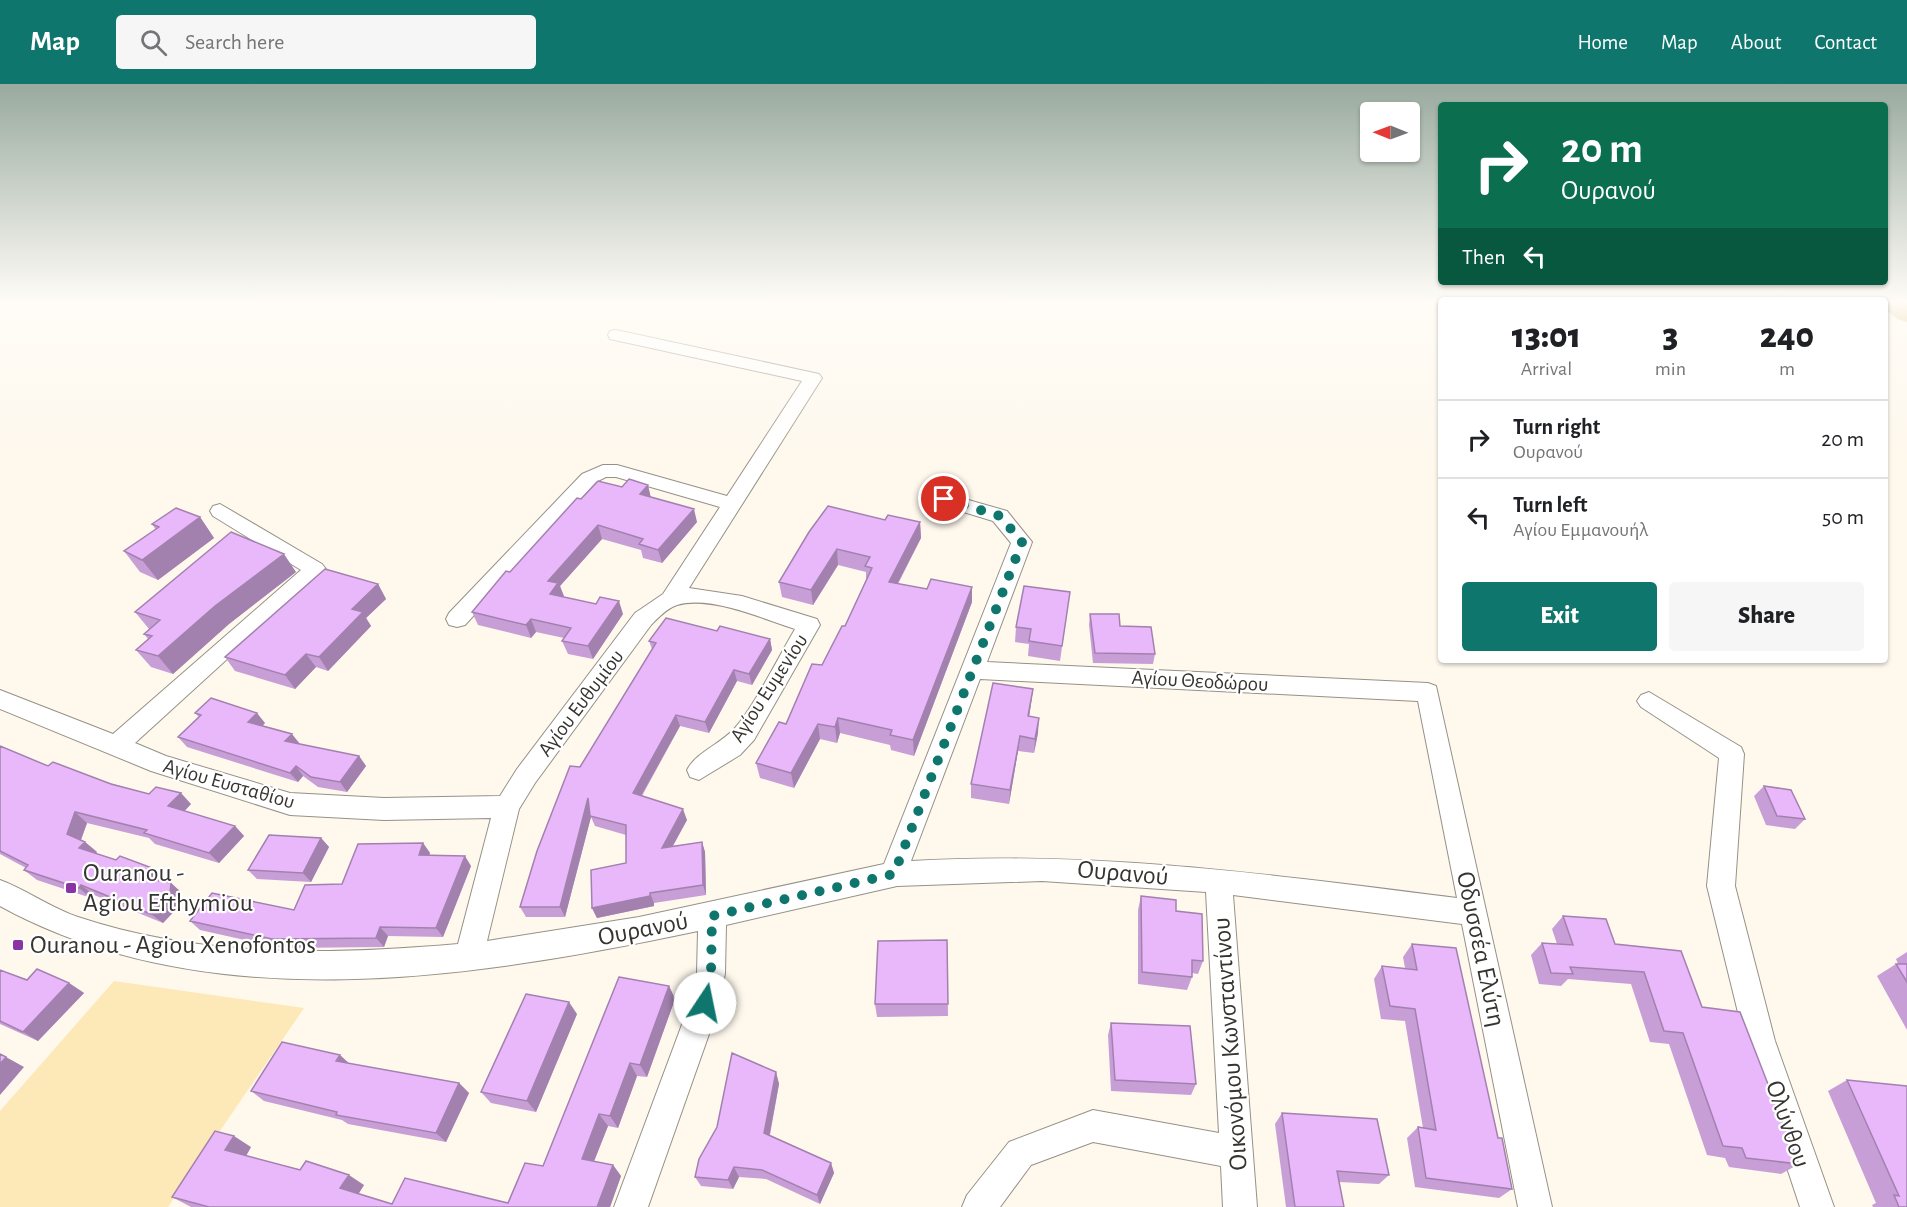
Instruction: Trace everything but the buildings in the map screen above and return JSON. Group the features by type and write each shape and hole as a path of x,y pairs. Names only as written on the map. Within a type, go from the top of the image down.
{"street":[{"path":"671,599 813,378 709,355"},
{"path":"457,619 589,478 603,471 617,471 732,504"},
{"path":"894,874 1022,542 1000,516 944,499"},
{"path":"116,746 315,568 219,511"},
{"name":"Αγίου Ευθυμίου","path":"469,956 507,807 526,776 643,619 657,606 671,599 697,596 714,598 809,625"},
{"name":"Αγίου Ευμενίου","path":"699,770 731,748 745,733 809,625"},
{"name":"Αγίου Θεοδώρου","path":"971,670 1428,692"},
{"name":"Οδυσσέα Ελύτη","path":"1428,692 1535,1207"},
{"name":"Αγίου Ευσταθίου","path":"0,699 160,764 290,804 384,809 507,807"},
{"name":"Ολύνθου","path":"1649,701 1732,754 1721,886 1760,1041 1817,1207"},
{"name":"Ουρανού","path":"0,892 86,933 143,948 221,960 345,966 538,948 712,916 894,874 1057,868 1219,882 1473,913"},
{"name":"Οικονόμου Κωνσταντίνου","path":"1219,882 1240,1207"},
{"path":"631,1207 705,1003 711,973 712,916"},
{"path":"979,1207 1020,1153 1093,1126 1238,1153"}],"shaded area":[{"path":"114,981 304,1008 168,1207 0,1207 0,1111"}],"place":[{"name":"Ouranou - Agiou Efthymiou","path":"71,888"},
{"name":"Ouranou - Agiou Xenofontos","path":"18,945"}],"route":[{"path":"705,1003 711,973 712,916 894,874 1022,542 1000,516 944,499"}]}
